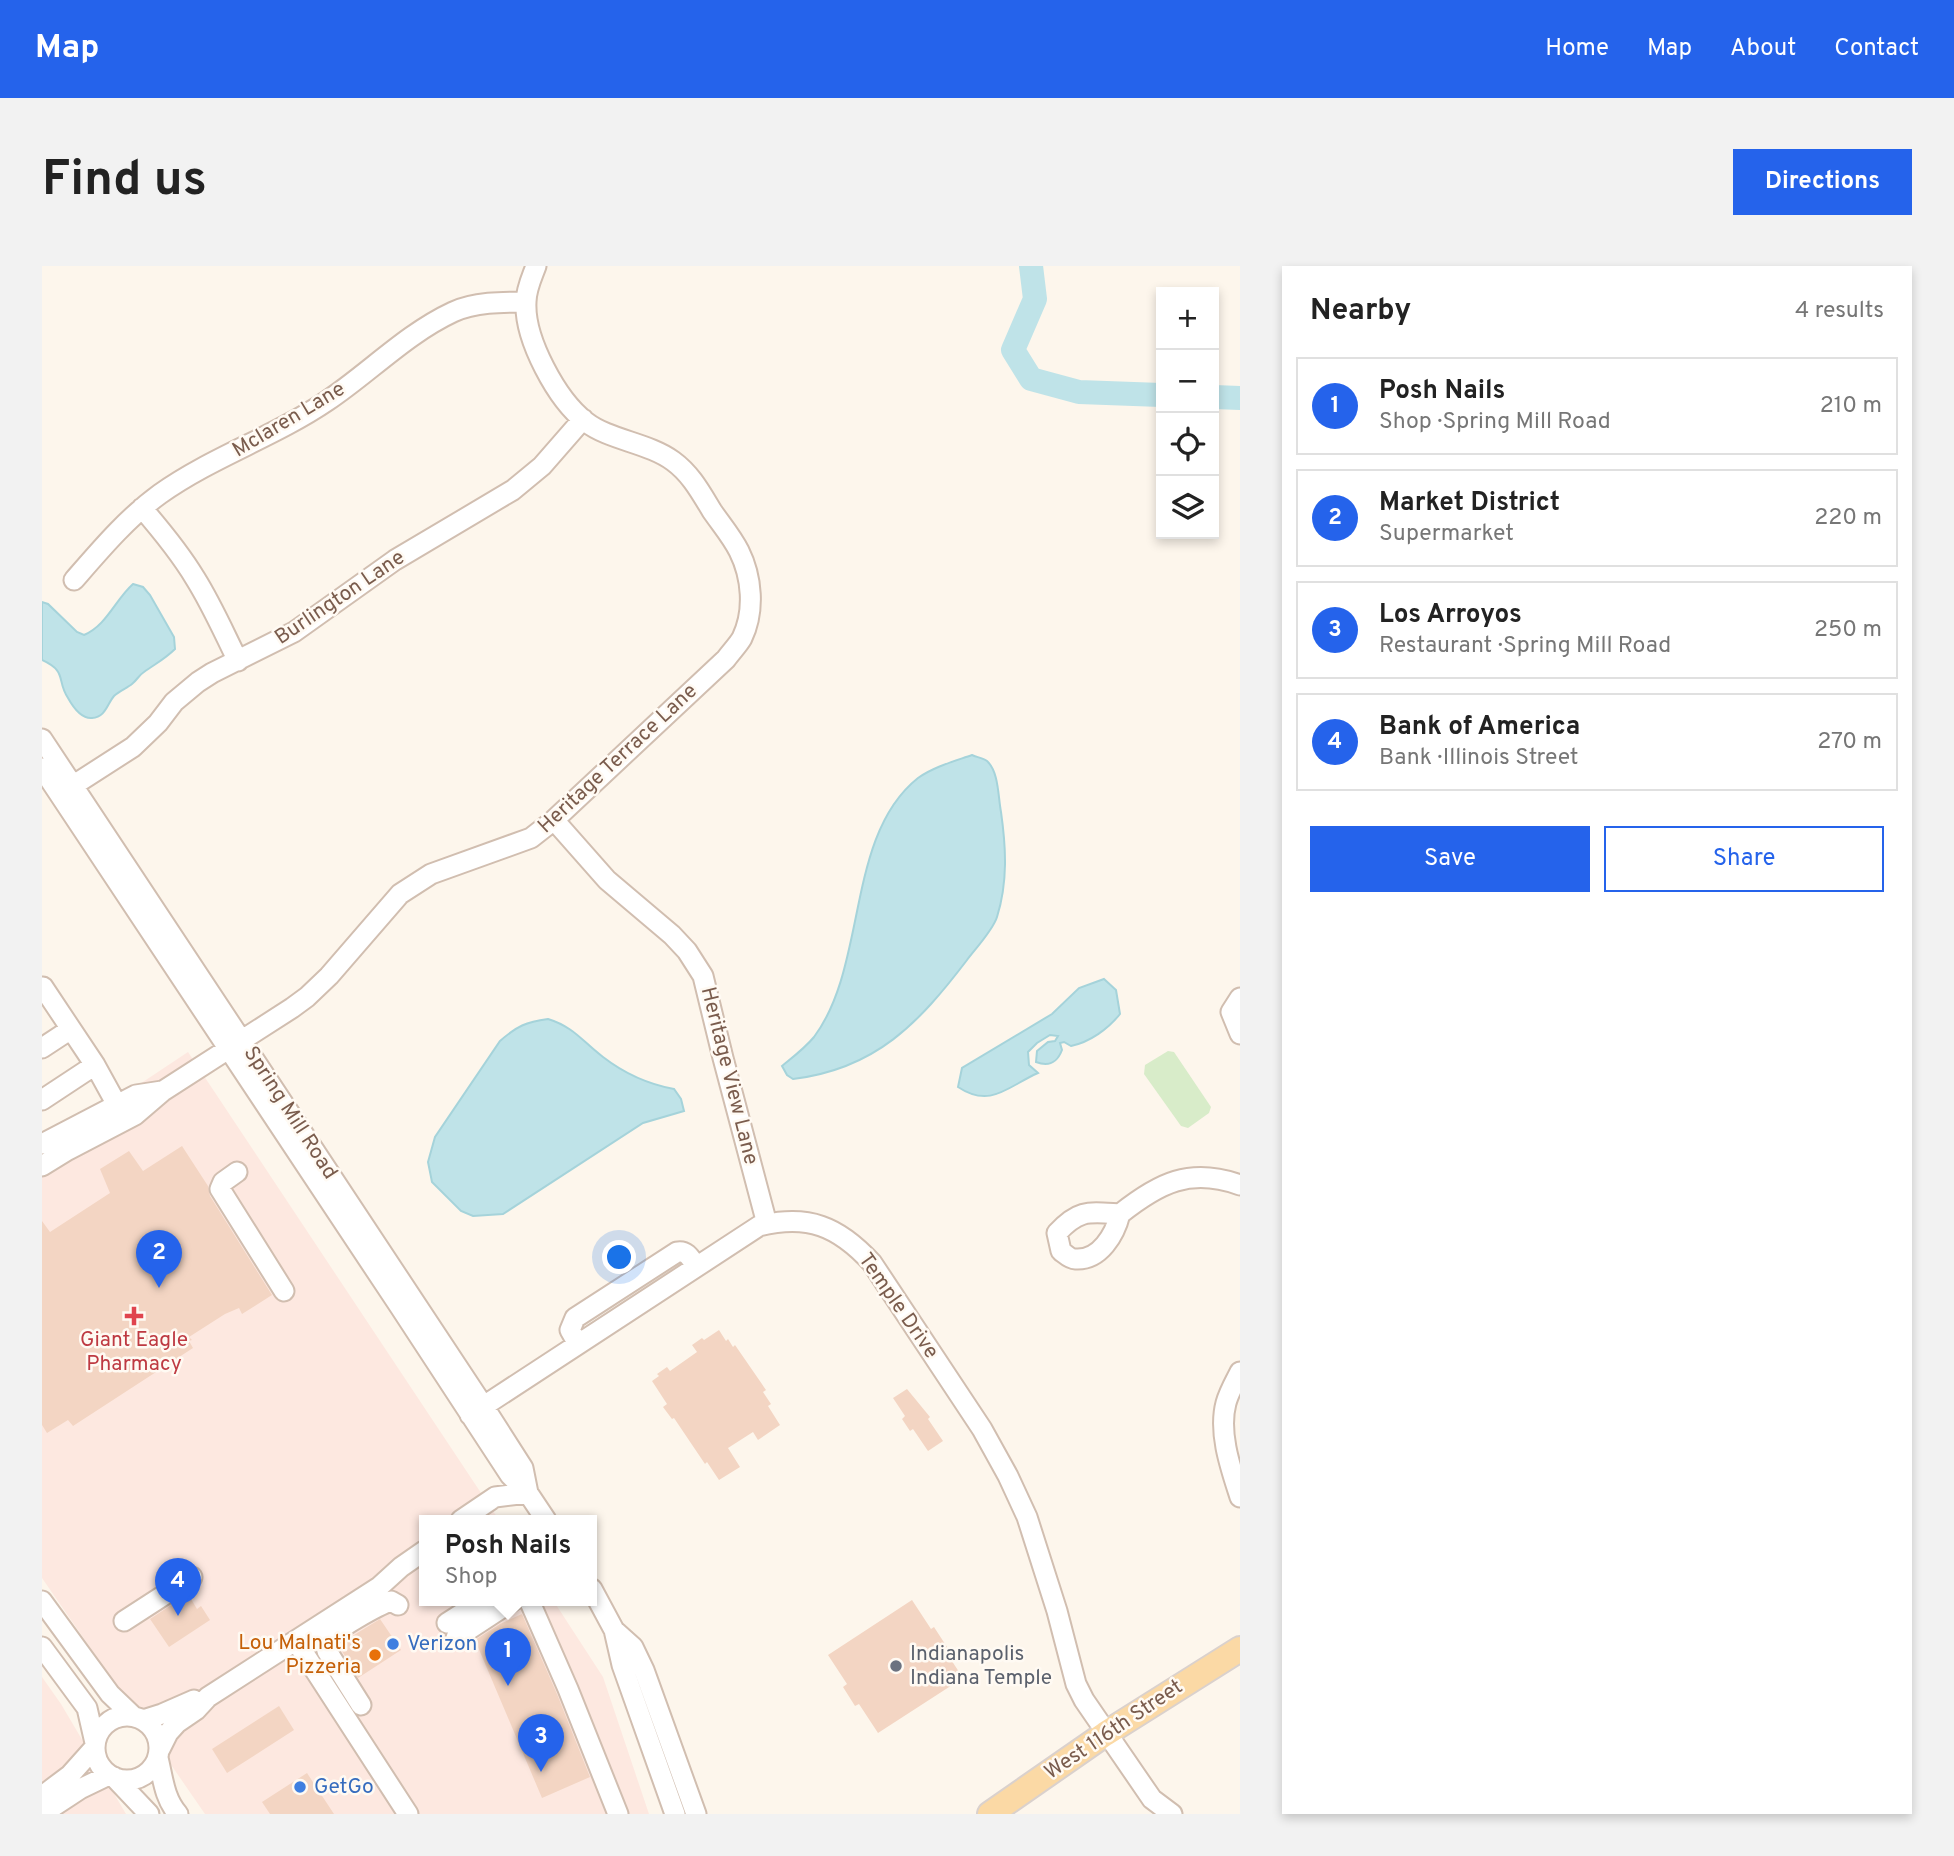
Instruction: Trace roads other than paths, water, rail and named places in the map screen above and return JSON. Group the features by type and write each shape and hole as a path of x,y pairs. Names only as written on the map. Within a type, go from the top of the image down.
{"main road":[{"name":"West 116th Street","path":"999,1812 1105,1734 1240,1649"}],"street":[{"path":"536,266 526,302 528,325 540,359 563,397 583,419"},
{"name":"Mclaren Lane","path":"75,580 106,542 162,493 328,400 407,341 453,312 469,306 526,302"},
{"name":"Heritage Terrace Lane","path":"163,1091 292,1008 318,987 400,894 431,874 531,838 554,820 726,659 742,639 751,613 749,578 739,550 696,485 676,463 663,454 597,428 583,419"},
{"name":"Burlington Lane","path":"66,790 133,747 158,723 174,702 198,682 294,632 395,560 513,490 542,466 583,419"},
{"path":"142,508 196,579 238,662"},
{"name":"Spring Mill Road","path":"42,739 66,790 477,1411 523,1468 528,1493 543,1515"},
{"name":"Spring Mill Road","path":"42,768 66,790"},
{"name":"Heritage View Lane","path":"554,820 607,880 672,935 687,951 703,976 767,1224"},
{"path":"42,988 95,1065 117,1105"},
{"path":"1240,998 1231,1012 1240,1034"},
{"path":"42,1048 71,1029"},
{"path":"42,1100 95,1065"},
{"path":"42,1144 136,1095 163,1091"},
{"path":"42,1166 135,1115 163,1091"},
{"path":"237,1172 223,1182 220,1189 284,1291"},
{"path":"1120,1214 1153,1189 1174,1180 1212,1178 1240,1185"},
{"name":"Temple Drive","path":"477,1411 759,1226 795,1220 811,1222 843,1237 858,1248 883,1279 982,1429 1027,1517 1057,1611 1076,1684 1105,1734 1152,1799 1172,1814"},
{"path":"1240,1373 1226,1404 1224,1416 1227,1450 1240,1497"},
{"path":"468,1515 495,1497 528,1493"},
{"path":"492,1515 528,1493"},
{"path":"42,1814 79,1789 111,1776 131,1780 140,1778 154,1766 177,1723 196,1710 208,1697 379,1587 419,1554"},
{"path":"122,1615 189,1572"},
{"path":"597,1598 614,1630 622,1665 675,1814"},
{"path":"42,1601 110,1694 156,1732 164,1790 178,1814"},
{"path":"361,1705 327,1651 326,1644 331,1636 375,1607 390,1601 398,1605"},
{"path":"477,1606 451,1630 501,1606"},
{"path":"532,1606 618,1814"},
{"path":"614,1630 633,1647 644,1670 696,1814"},
{"path":"296,1641 408,1814"},
{"path":"42,1647 87,1708 99,1763 149,1814"},
{"path":"42,1796 70,1775 95,1745 105,1725 113,1719 162,1714 191,1701 208,1697"}],"water":[{"path":"133,584 143,587 150,595 174,637 175,649 116,694 100,715 84,717 70,701 55,668 42,660 42,602 48,604 77,632 84,635 105,619"},
{"path":"972,755 985,760 991,766 998,792 1005,864 1001,904 995,922 931,1004 893,1039 872,1054 848,1065 822,1074 793,1079 782,1066 814,1037 831,1008 843,974 867,866 879,833 895,803 924,774"},
{"path":"1104,979 1116,990 1120,1014 1104,1030 1078,1044 1071,1046 1060,1043 1062,1050 1052,1063 1036,1062 1037,1051 1048,1042 1055,1041 1058,1036 1050,1035 1028,1052 1029,1065 1038,1073 999,1093 980,1096 958,1087 962,1068 1052,1014 1079,988"},
{"path":"548,1019 572,1031 603,1057 628,1073 674,1089 681,1099 684,1111 643,1123 503,1214 473,1216 461,1211 432,1182 428,1162 435,1137 500,1041 522,1026"}],"waterway":[{"path":"1031,266 1035,299 1013,350 1031,379 1079,392 1156,395"},
{"path":"1219,397 1240,398"}],"place":[{"name":"Market District","path":"159,1288"},
{"name":"Giant Eagle Pharmacy","path":"134,1316"},
{"name":"Bank of America","path":"178,1616"},
{"name":"Verizon","path":"393,1644"},
{"name":"Lou Malnati's Pizzeria","path":"375,1655"},
{"name":"Indianapolis Indiana Temple","path":"896,1666"},
{"name":"Posh Nails","path":"508,1686"},
{"name":"Los Arroyos","path":"541,1772"},
{"name":"GetGo","path":"300,1787"}]}
